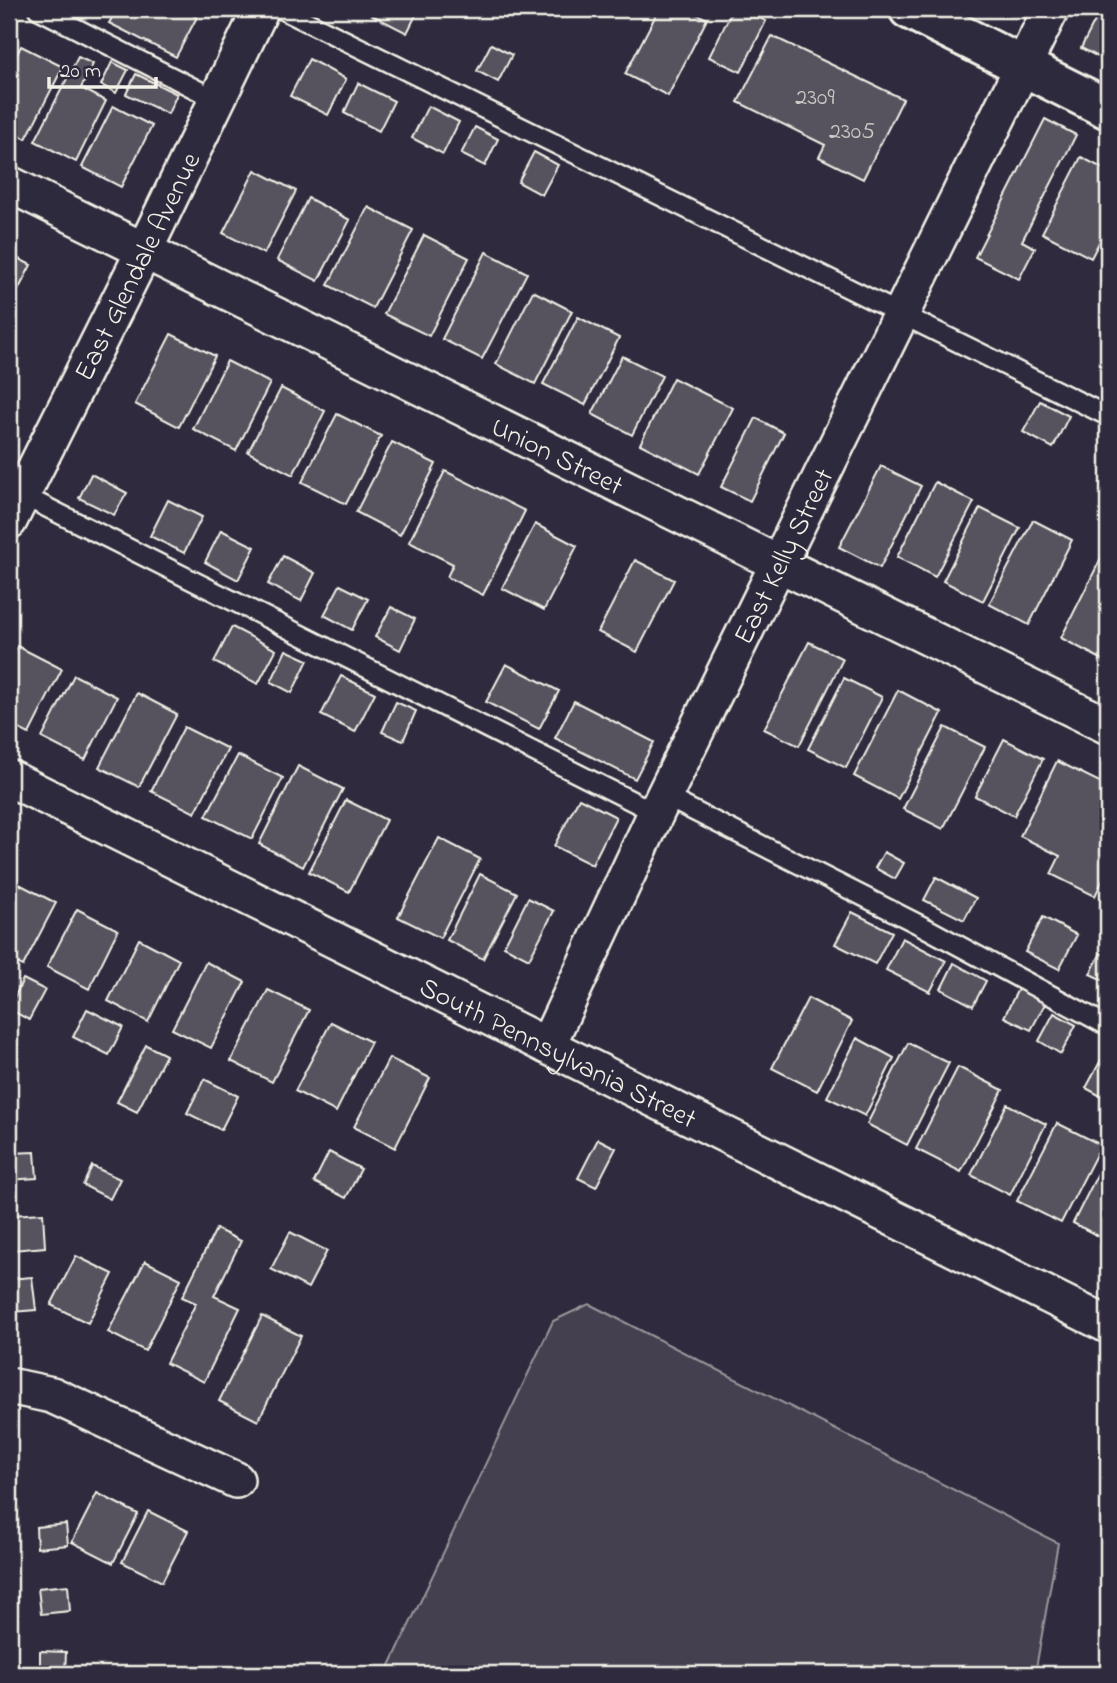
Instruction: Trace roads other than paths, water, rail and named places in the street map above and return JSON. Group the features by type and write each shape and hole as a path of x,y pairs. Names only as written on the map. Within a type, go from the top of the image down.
{"main road":[{"path":"909,9 1108,108"}],"street":[{"name":"East Glendale Avenue","path":"13,501 144,251 261,9"},
{"name":"East Kelly Street","path":"547,1046 660,805 1051,9"},
{"name":"Union Street","path":"9,184 1108,726"},
{"name":"South Pennsylvania Street","path":"9,778 1108,1325"},
{"path":"9,1386 52,1395 236,1480"}],"lane":[{"path":"38,9 217,100"},
{"path":"281,9 1108,416"},
{"path":"13,501 926,928 1108,1026"}]}
